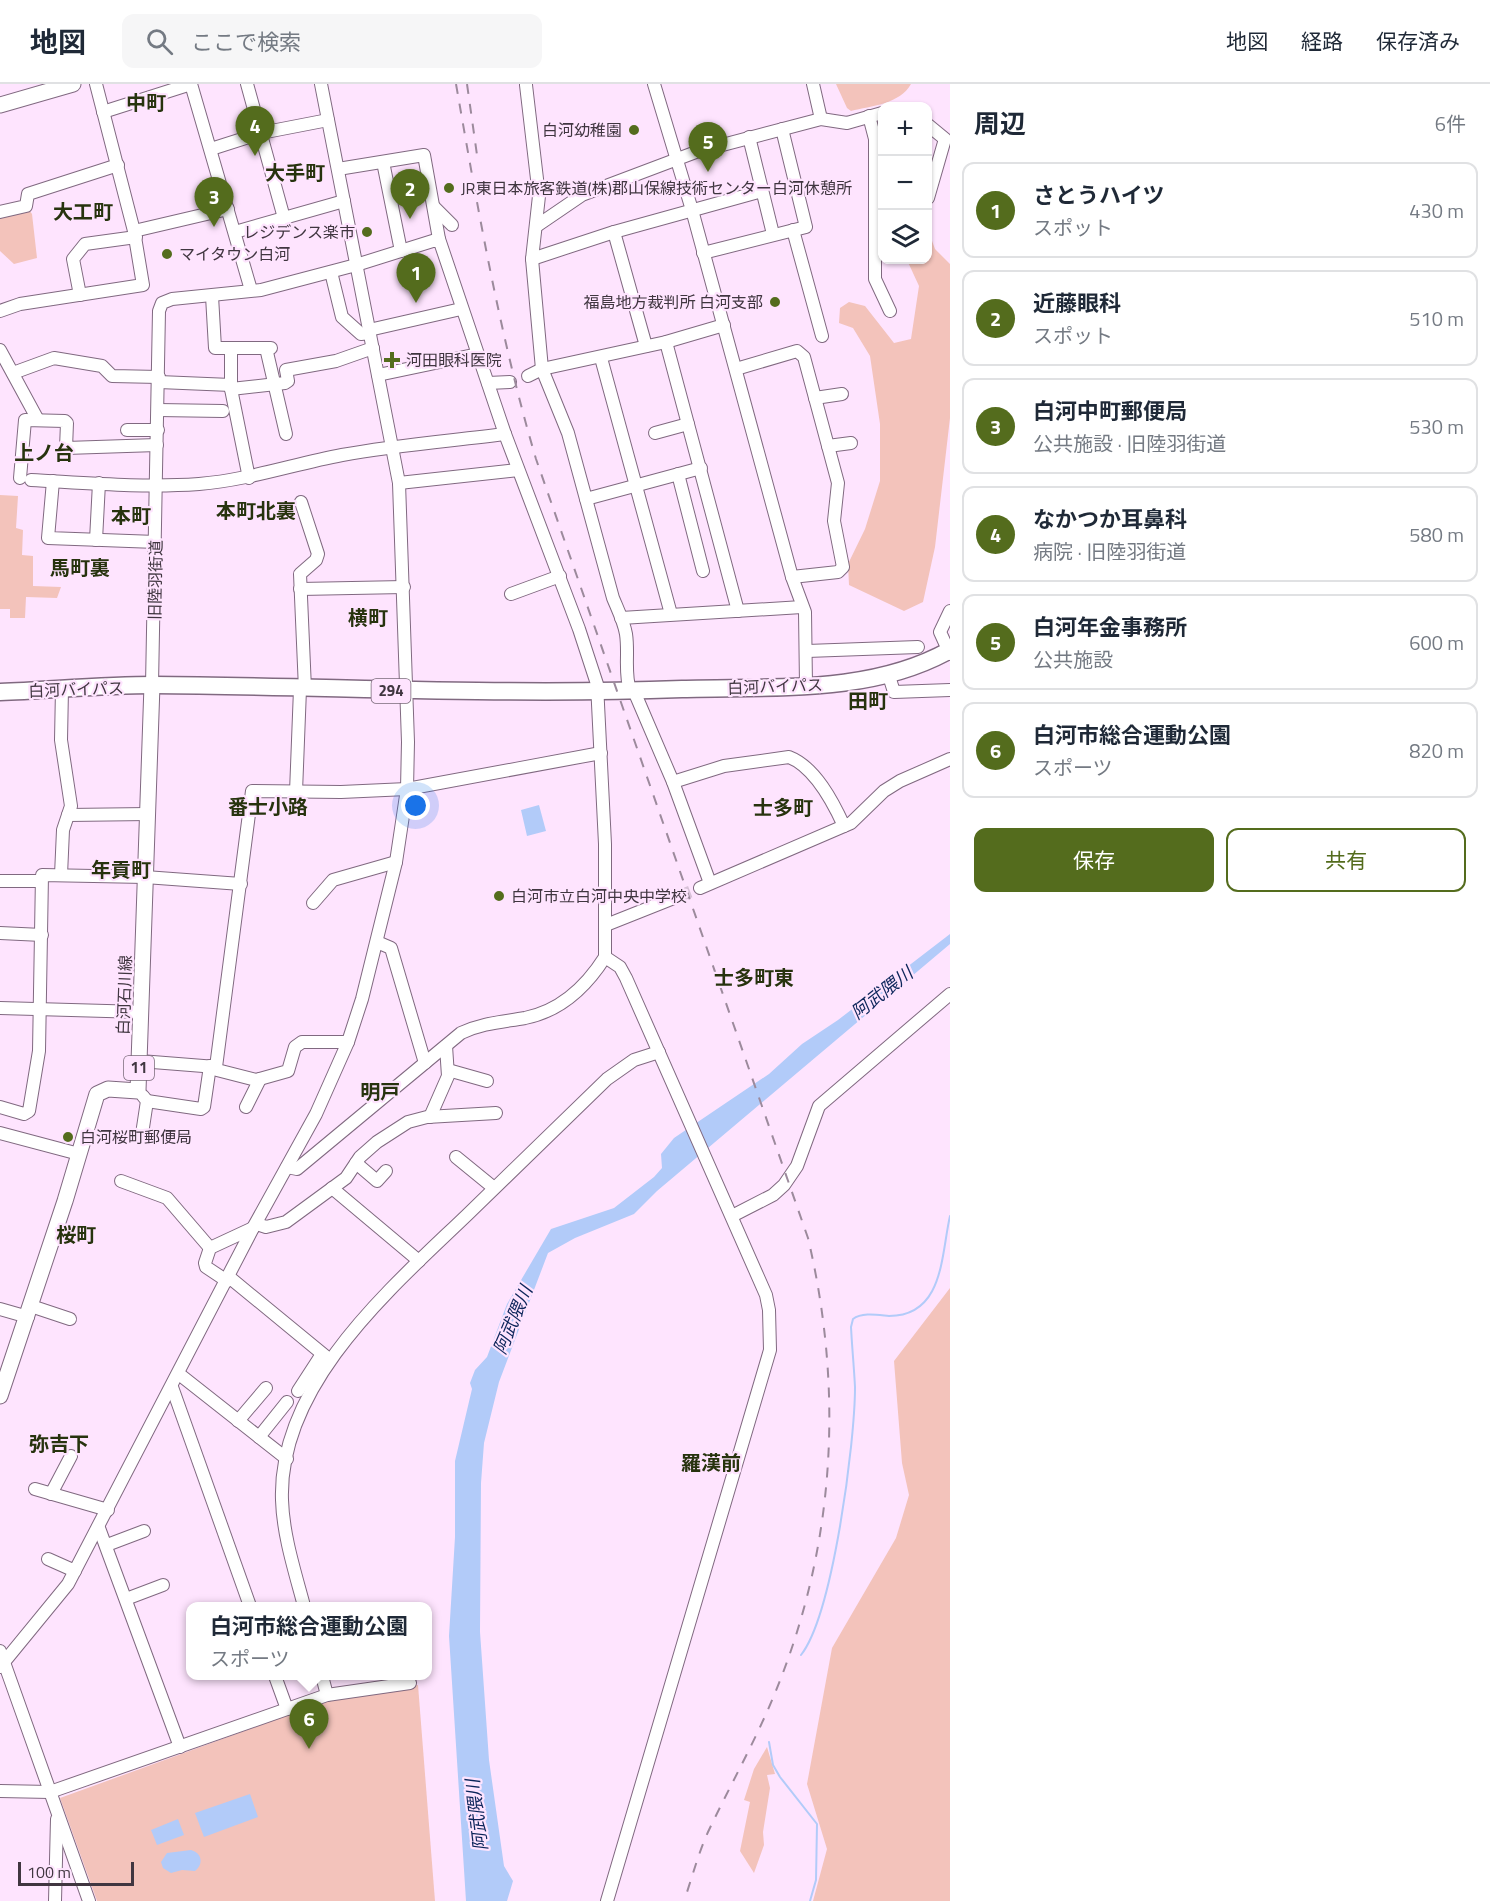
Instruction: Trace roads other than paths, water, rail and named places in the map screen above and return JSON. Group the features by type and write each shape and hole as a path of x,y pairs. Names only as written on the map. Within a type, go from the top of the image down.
{"highway":[{"name":"白河バイパス","path":"632,691 858,682 889,675 949,652"},
{"name":"294","path":"152,685 406,691 632,691"},
{"name":"白河バイパス","path":"0,692 152,685"}],"main road":[{"path":"0,105 53,87 73,84"},
{"name":"白河石川線","path":"142,1096 140,1061 152,685"},
{"name":"11","path":"0,1396 97,1094 108,1089 142,1096"}],"street":[{"path":"0,311 20,304 143,285 135,234 96,84"},
{"path":"103,112 191,84 251,290"},
{"path":"247,84 284,218"},
{"path":"89,1901 1,1660 49,1609 75,1571 286,1167 316,1114 348,1042 377,942 396,862 407,789 404,587 399,483 321,84"},
{"path":"523,84 539,196 538,225 532,259 542,369 568,433 613,598 626,635 625,661 632,691 673,782 705,886 844,826 900,781 950,759"},
{"path":"654,84 678,159 792,577 806,618 806,685"},
{"path":"813,84 822,119"},
{"path":"538,225 582,195 678,159 749,137 822,119 847,123 878,114"},
{"path":"869,116 875,139 875,279 890,310"},
{"path":"211,149 261,133 328,120"},
{"path":"704,253 806,227 782,129"},
{"path":"932,129 945,139 932,182"},
{"path":"749,137 773,234"},
{"path":"286,1167 297,1169 461,1034 485,1023 522,1019 556,1009 596,972 605,957 606,925 598,692 591,661 518,470 461,309 439,239 424,155 338,169"},
{"path":"383,162 401,251"},
{"path":"0,212 26,206 28,194 47,186 118,165"},
{"path":"532,259 615,232 762,191"},
{"path":"235,232 344,201"},
{"path":"434,207 452,225"},
{"path":"80,295 73,259 85,244 135,234 228,209"},
{"path":"793,230 822,336"},
{"path":"615,232 646,346"},
{"name":"旧陸羽街道","path":"152,685 159,310 162,303 166,300 251,290 331,272 439,239"},
{"path":"331,272 342,317 361,334 461,309"},
{"path":"212,296 213,346 231,350 269,348 274,385 286,434"},
{"path":"528,376 542,369 601,358 724,326"},
{"path":"666,342 738,611"},
{"path":"13,373 54,358 102,366 112,376 231,387 274,385 288,381 286,370 336,361 373,348"},
{"path":"0,350 38,420"},
{"path":"231,350 231,387 249,478"},
{"path":"736,369 797,351 804,357 838,483 834,521 843,567 838,572 792,577"},
{"path":"378,375 478,354"},
{"path":"601,358 671,614"},
{"path":"488,383 510,382"},
{"path":"815,398 842,394"},
{"path":"158,410 223,411"},
{"path":"157,445 66,448 67,423 25,420 26,479 156,486 249,478 341,456 416,442 505,434"},
{"path":"655,433 688,424"},
{"path":"127,430 158,430"},
{"path":"828,446 851,443"},
{"path":"586,499 700,468"},
{"path":"399,483 518,470"},
{"path":"678,474 703,571"},
{"path":"53,481 48,538 156,542"},
{"path":"96,540 99,483"},
{"path":"296,792 302,689 301,570 316,560 318,554 302,502"},
{"path":"511,594 560,576"},
{"path":"300,589 404,587"},
{"path":"621,618 802,607"},
{"path":"949,652 940,632 950,611"},
{"path":"807,651 918,647"},
{"path":"889,675 894,692 950,690"},
{"path":"61,875 63,830 71,806 61,740 62,689"},
{"path":"142,1134 142,1096 201,1109 204,1107 213,1067 241,884 251,793 407,789 601,753"},
{"path":"673,782 724,766 789,757 796,760 814,778 834,804 844,826"},
{"path":"68,814 148,814"},
{"path":"313,903 329,882 396,862"},
{"path":"0,1107 24,1114 29,1111 39,1051 42,875 145,877 241,884"},
{"path":"0,881 42,881"},
{"path":"606,925 679,897"},
{"path":"0,933 42,935"},
{"path":"377,942 391,948 425,1063"},
{"path":"605,957 620,968 627,978 766,1295 770,1310 771,1350 607,1901"},
{"path":"732,1216 773,1195 784,1185 797,1166 819,1106 950,994"},
{"path":"0,1008 142,1012"},
{"path":"140,1061 213,1067 217,1070 260,1079 288,1071 295,1047 302,1042 348,1042"},
{"path":"430,1117 445,1084 448,1070 446,1046"},
{"path":"298,1390 303,1375 326,1357 419,1262 607,1079 634,1060 659,1052"},
{"path":"448,1070 487,1081"},
{"path":"246,1107 260,1079"},
{"path":"326,1357 228,1279 206,1267 205,1263 210,1248 255,1226 266,1227 286,1222 346,1178 356,1163 377,1142 397,1128 430,1117 496,1113"},
{"path":"0,1133 79,1154"},
{"path":"456,1157 494,1188"},
{"path":"356,1163 377,1181 386,1171"},
{"path":"121,1181 167,1198 210,1248"},
{"path":"332,1188 419,1262"},
{"path":"0,1309 29,1311 70,1319"},
{"path":"303,1602 291,1557 282,1500 292,1434 326,1357"},
{"path":"179,1374 287,1459"},
{"path":"172,1387 249,1602"},
{"path":"238,1421 266,1388"},
{"path":"259,1437 287,1402"},
{"path":"51,1494 71,1456"},
{"path":"36,1489 108,1510"},
{"path":"99,1528 180,1747"},
{"path":"107,1545 144,1531"},
{"path":"48,1559 75,1571"},
{"path":"126,1599 163,1585"},
{"path":"276,1680 287,1709"},
{"path":"323,1680 327,1695"},
{"path":"0,1791 50,1792 327,1695 410,1683"},
{"path":"55,1901 57,1812"}],"water":[{"path":"539,805 546,831 527,836 521,810"},
{"name":"阿武隈川","path":"950,934 950,944 657,1191 634,1214 575,1238 548,1253 499,1382 484,1443 481,1483 480,1632 489,1760 504,1866 513,1881 507,1901 466,1901 449,1636 455,1537 455,1461 472,1389 470,1383 475,1370 487,1357 507,1304 551,1229 614,1208 662,1168 661,1154 674,1138 769,1074 802,1044 838,1020"},
{"path":"250,1794 258,1817 204,1837 195,1813"},
{"path":"178,1819 184,1835 157,1845 151,1830"},
{"path":"195,1851 201,1859 195,1871 182,1870 171,1873 163,1868 161,1862 167,1853"}],"waterway":[{"path":"801,1655 813,1634 823,1604 840,1526 854,1413 855,1387 851,1327 853,1319 865,1315 889,1316 907,1313 920,1306 930,1295 937,1281 950,1216"},
{"path":"769,1742 773,1765 780,1777 817,1824 816,1880 810,1901"}],"tunnel":[{"path":"679,896 700,888"}],"railway":[{"path":"456,84 481,226 511,367 536,459 808,1238 820,1298 827,1359 829,1419 827,1479 819,1539 807,1598 789,1657 766,1714 708,1832 684,1901"},
{"path":"467,84 477,155"}],"place":[{"name":"白河幼稚園","path":"634,130"},
{"name":"なかつか耳鼻科","path":"255,156"},
{"name":"白河年金事務所","path":"708,172"},
{"name":"JR東日本旅客鉄道(株)郡山保線技術センター白河休憩所","path":"449,188"},
{"name":"近藤眼科","path":"410,219"},
{"name":"白河中町郵便局","path":"214,227"},
{"name":"レジデンス楽市","path":"367,232"},
{"name":"マイタウン白河","path":"167,254"},
{"name":"福島地方裁判所 白河支部","path":"775,302"},
{"name":"さとうハイツ","path":"416,303"},
{"name":"河田眼科医院","path":"392,360"},
{"name":"白河市立白河中央中学校","path":"499,896"},
{"name":"白河桜町郵便局","path":"68,1137"},
{"name":"白河市総合運動公園","path":"309,1749"}],"district":[{"name":"中町","path":"146,103"},
{"name":"大手町","path":"295,173"},
{"name":"大工町","path":"83,212"},
{"name":"上ノ台","path":"44,453"},
{"name":"本町北裏","path":"256,511"},
{"name":"本町","path":"131,516"},
{"name":"馬町裏","path":"80,568"},
{"name":"横町","path":"368,618"},
{"name":"田町","path":"868,701"},
{"name":"番士小路","path":"268,807"},
{"name":"士多町","path":"783,808"},
{"name":"年貢町","path":"121,870"},
{"name":"士多町東","path":"754,978"},
{"name":"明戸","path":"380,1092"},
{"name":"桜町","path":"76,1235"},
{"name":"弥吉下","path":"59,1444"},
{"name":"羅漢前","path":"711,1463"}]}
